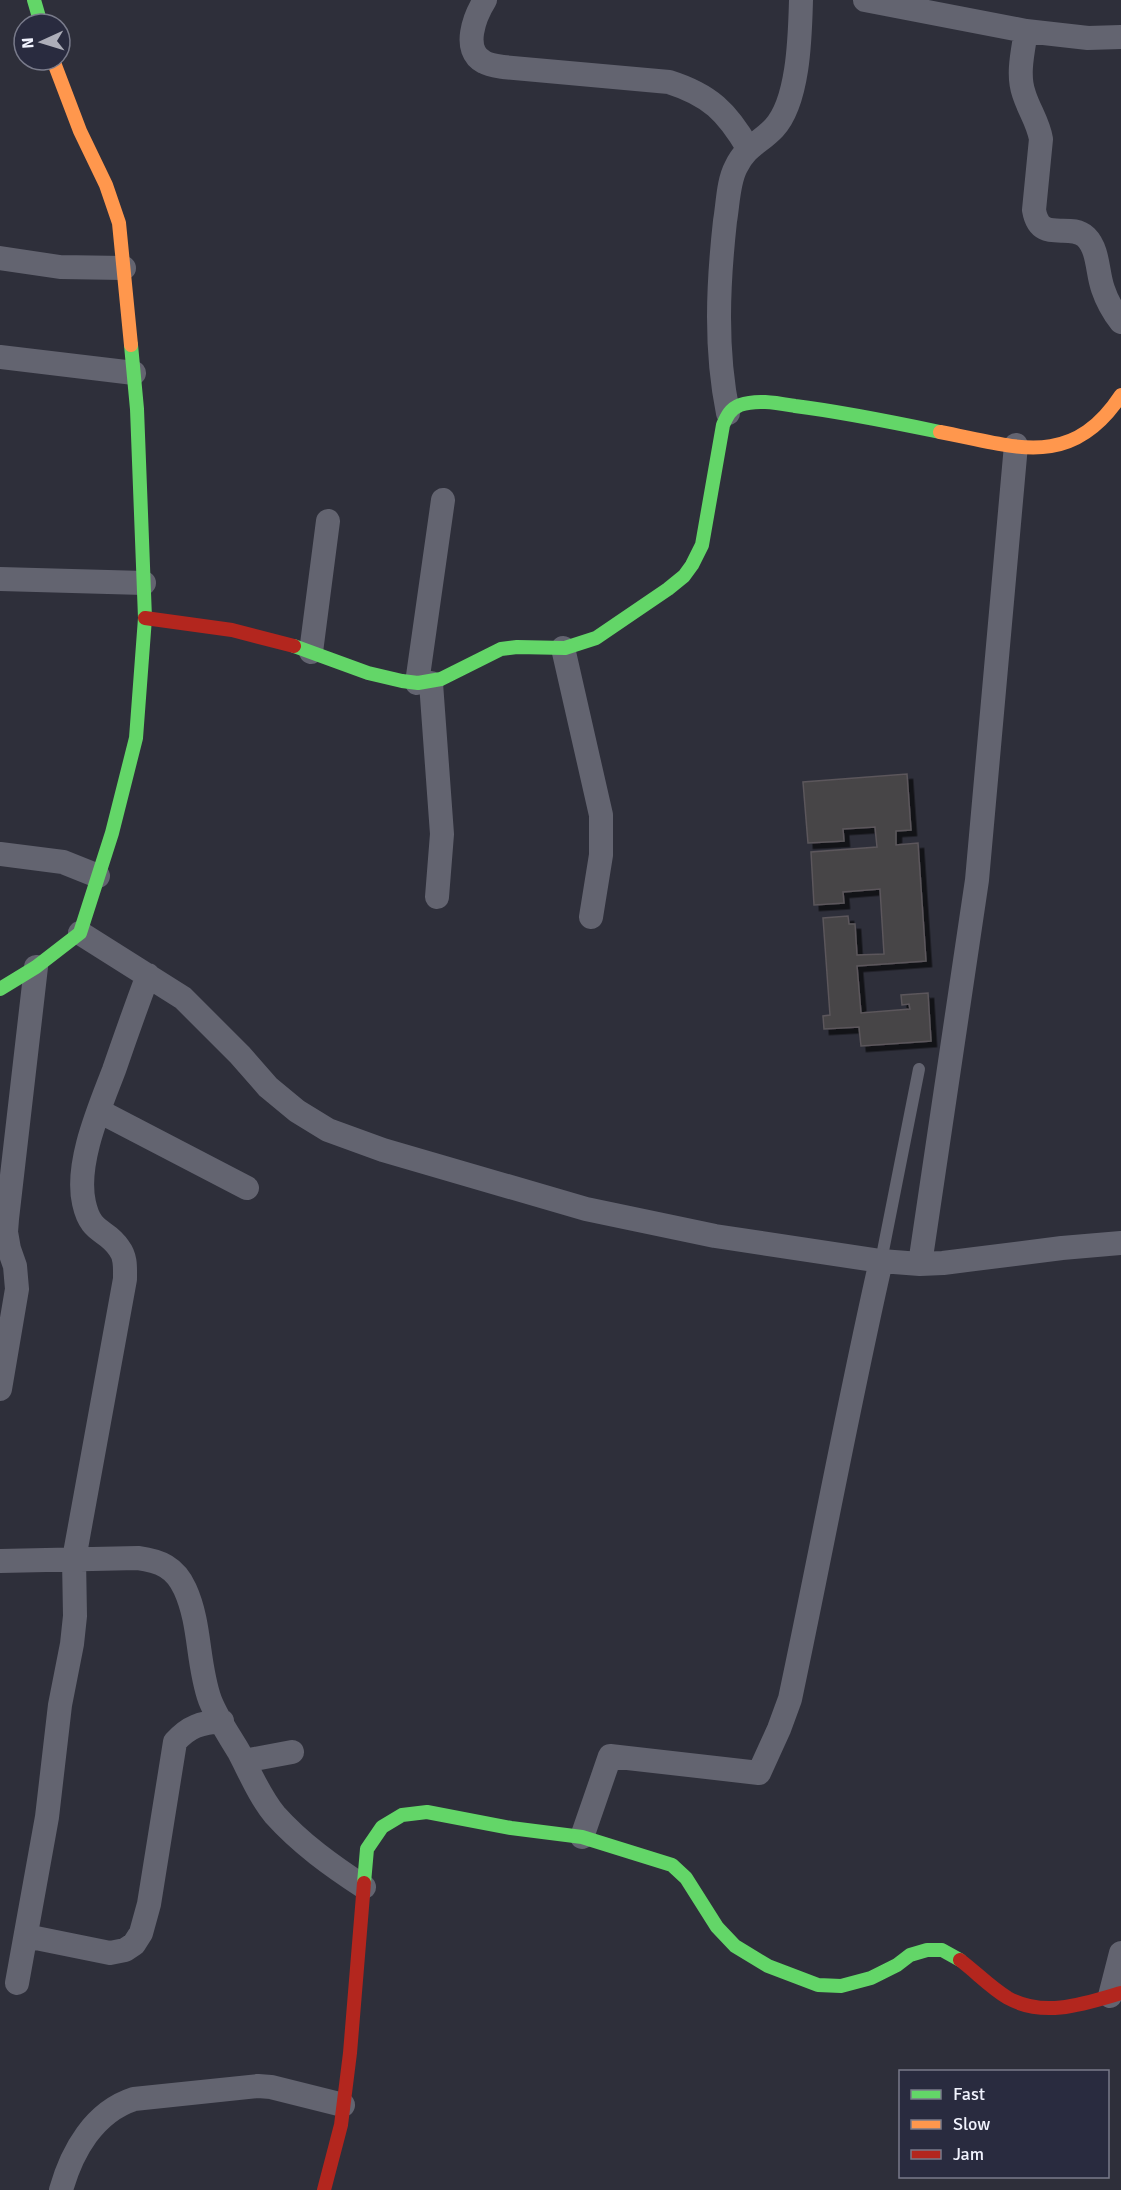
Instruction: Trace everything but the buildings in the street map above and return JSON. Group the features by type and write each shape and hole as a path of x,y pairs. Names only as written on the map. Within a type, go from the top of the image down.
{"street":[{"path":"485,0 471,34 474,52 482,62 503,67 669,82 687,88 718,108 734,124 748,148"},
{"path":"145,618 235,629 391,680 424,683 454,675 492,652 505,648 528,646 563,648 583,644 615,627 670,588 695,561 702,545 718,447 728,413 719,358 721,258 735,168 748,148 773,129 782,117 789,99 797,58 801,0"},
{"path":"865,0 1026,31 1088,38 1121,37"},
{"path":"1026,31 1023,93 1039,128 1041,139 1035,219 1042,227 1053,231 1079,232 1087,238 1094,250 1103,290 1121,322"},
{"path":"0,989 36,968 80,933 136,738 145,618 134,373 119,223 106,185 80,131 58,72"},
{"path":"0,258 60,267 124,268"},
{"path":"0,357 134,373"},
{"path":"728,413 737,405 753,403 808,407 1037,448 1060,445 1110,425 1111,411 1121,395"},
{"path":"920,1264 977,880 1016,445"},
{"path":"437,897 442,834 424,683 443,500"},
{"path":"311,652 328,521"},
{"path":"0,579 144,583"},
{"path":"563,648 601,815 601,855 591,917"},
{"path":"0,854 63,862 98,876"},
{"path":"80,933 183,998 240,1055 268,1087 297,1111 328,1130 383,1150 586,1209 715,1236 881,1261 943,1263 1121,1243"},
{"path":"0,1384 8,1298 17,1289 15,1266 6,1232 5,1185 36,968"},
{"path":"17,1983 47,1817 60,1705 72,1644 75,1616 74,1559 125,1279 125,1261 120,1249 111,1239 95,1229 87,1214 83,1200 83,1183 87,1147 148,975"},
{"path":"99,1111 247,1188"},
{"path":"582,1838 610,1756 759,1773 790,1699 831,1506 852,1390 881,1261"},
{"path":"0,1561 138,1558 159,1561 174,1572 185,1588 197,1628 210,1700 260,1792 274,1814 303,1843 364,1887"},
{"path":"26,1936 110,1953 125,1950 134,1944 141,1933 149,1904 175,1742 184,1731 192,1726 222,1721"},
{"path":"244,1761 292,1752"},
{"path":"324,2190 333,2158 350,2053 367,1849 382,1827 402,1815 427,1812 511,1828 582,1838 672,1865 686,1878 717,1927 735,1946 768,1966 818,1985 841,1986 871,1978 897,1965 910,1955 927,1950 942,1950 956,1957 1007,1997 1029,2007 1053,2008 1081,2005 1115,1995 1121,1953"},
{"path":"61,2190 72,2159 103,2115 118,2104 134,2099 258,2086 271,2087 343,2105"}],"lane":[{"path":"881,1261 919,1069"}],"traffic: fast":[{"path":"34,0 38,12"},
{"path":"0,989 36,967 80,933 112,833 136,738 145,618 137,409 131,345"},
{"path":"294,646 368,673 418,683 441,679 501,649 565,648 596,638 668,589 684,576 692,565 702,545 723,425 731,411 740,405 753,402 774,403 850,414 940,432"},
{"path":"364,1883 367,1849 382,1827 402,1815 427,1812 511,1828 582,1837 672,1865 686,1878 717,1927 735,1946 768,1966 818,1985 841,1986 871,1978 897,1965 910,1955 927,1950 942,1950 960,1960"}],"traffic: slow":[{"path":"58,72 80,131 106,185 119,223 131,345"},
{"path":"940,432 1017,446 1039,447 1061,444 1082,435 1102,419 1121,395"}],"traffic: jam":[{"path":"145,618 232,630 294,646"},
{"path":"324,2190 341,2125 350,2053 364,1883"},
{"path":"960,1960 1008,1998 1036,2007 1078,2005 1121,1993"}]}
